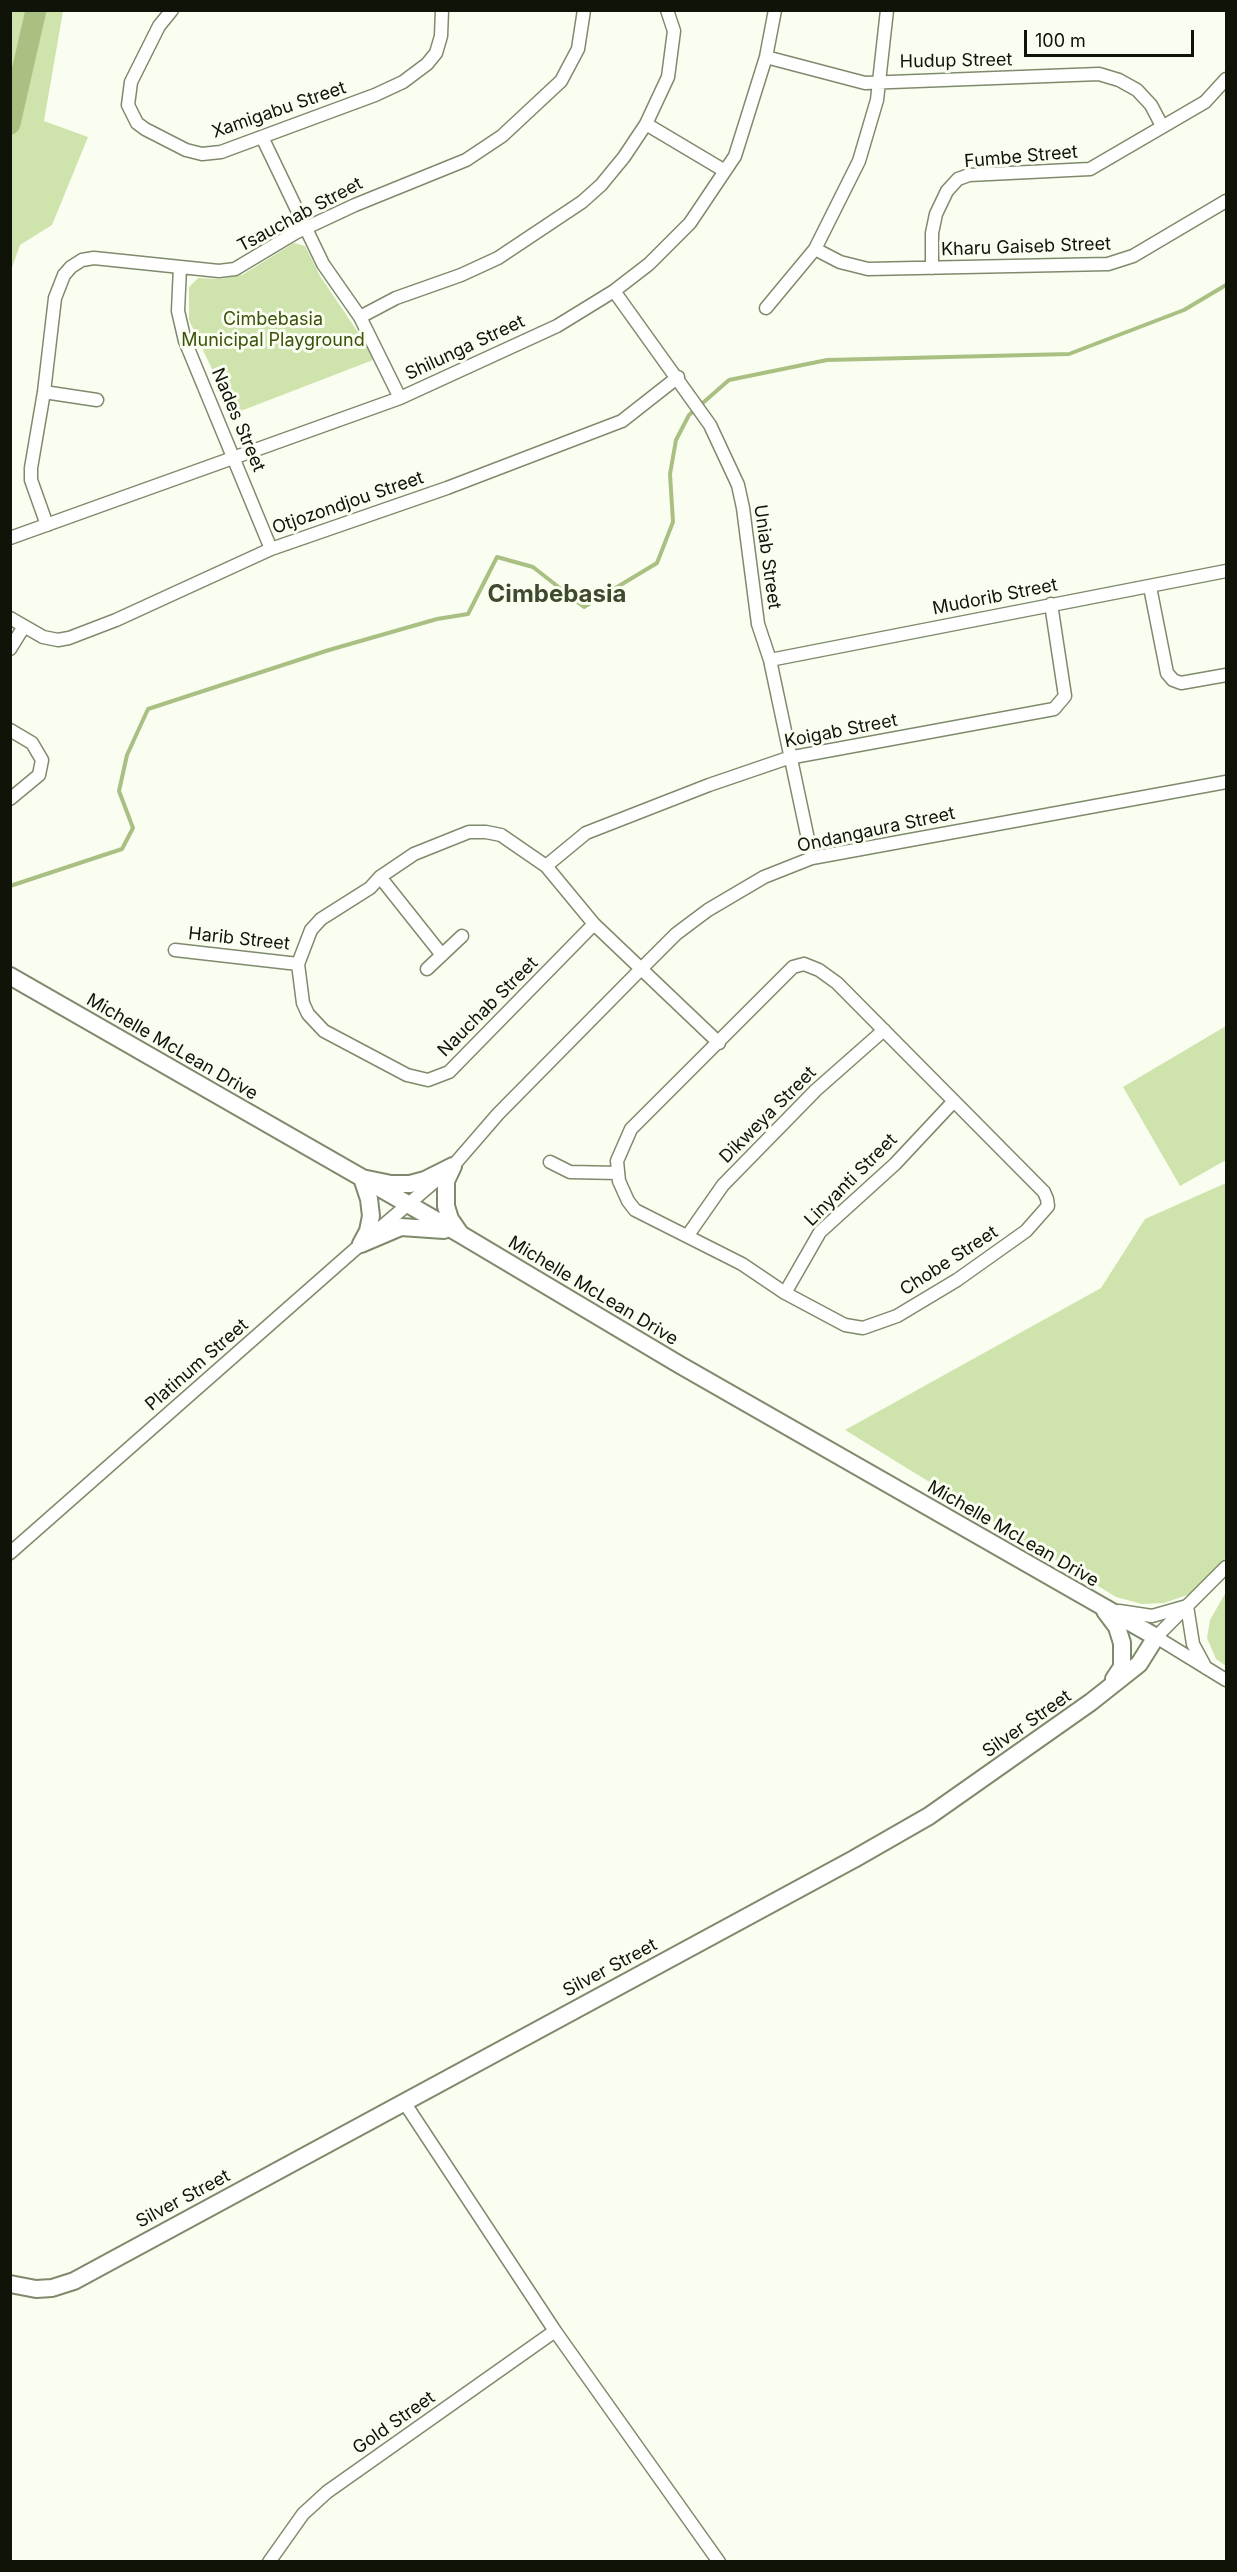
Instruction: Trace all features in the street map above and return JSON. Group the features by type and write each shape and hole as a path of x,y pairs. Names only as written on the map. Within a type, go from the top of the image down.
{"street":[{"name":"Xamigabu Street","path":"172,10 159,26 129,88 128,105 137,123 186,150 202,154 221,152 389,90 419,71 436,53 441,36 442,10"},
{"name":"Tsauchab Street","path":"47,525 31,480 55,298 64,275 71,267 82,260 94,258 219,271 234,269 288,237 374,196 466,160 502,136 546,96 568,70 580,41 584,10"},
{"path":"360,317 396,298 480,267 542,229 601,185 624,157 645,124 668,77 674,31 667,10"},
{"name":"Shilunga Street","path":"10,538 399,398 557,326 614,291 677,238 711,195 735,156 766,57 775,10"},
{"path":"766,308 815,249 865,145 873,120 887,10"},
{"name":"Hudup Street","path":"766,57 859,82 976,81 1100,74 1119,80 1137,90 1151,105 1162,126"},
{"name":"Fumbe Street","path":"932,268 932,233 936,214 947,191 958,179 969,175 1090,169 1205,102 1227,79"},
{"path":"645,124 725,171"},
{"path":"262,137 329,275 360,317 382,358 399,398"},
{"name":"Kharu Gaiseb Street","path":"815,249 840,262 868,269 1116,262 1133,256 1227,201"},
{"name":"Nades Street","path":"180,267 178,311 185,341 235,457 271,549"},
{"name":"Uniab Street","path":"614,291 678,377 710,425 738,485 743,508 752,596 762,644 770,660 812,858"},
{"name":"Otjozondjou Street","path":"10,618 43,637 58,640 69,638 116,620 271,549 447,488 622,421 678,377"},
{"path":"44,392 97,400"},
{"name":"Mudorib Street","path":"770,660 1227,571"},
{"path":"1150,587 1167,672 1173,680 1181,683 1227,675"},
{"name":"Koigab Street","path":"546,866 586,833 709,785 789,758 1054,709 1065,696 1051,604"},
{"path":"10,649 24,628"},
{"path":"10,730 32,743 42,760 39,775 33,783 10,799"},
{"name":"Ondangaura Street","path":"409,1205 453,1167 498,1114 676,934 708,910 764,877 812,858 1227,782"},
{"name":"Nauchab Street","path":"594,924 449,1072 428,1080 407,1075 324,1031 314,1022 303,1003 298,964 311,930 321,919 370,888 380,877 431,844 469,832 501,835 546,866 594,924 640,970"},
{"path":"380,877 442,955"},
{"path":"427,969 462,936"},
{"name":"Harib Street","path":"175,950 298,964"},
{"name":"Chobe Street","path":"804,964 819,970 837,983 1044,1192 1048,1206 1026,1231 957,1280 897,1316 863,1328 845,1325 784,1293 742,1264 635,1210 625,1195 617,1161 632,1130 719,1043 793,967 804,964"},
{"path":"640,970 719,1043"},
{"name":"Michelle McLean Drive","path":"10,976 1156,1638"},
{"name":"Dikweya Street","path":"688,1235 723,1185 816,1090 884,1030"},
{"name":"Linyanti Street","path":"784,1293 820,1232 895,1164 954,1101"},
{"path":"550,1162 570,1172 618,1173"},
{"path":"362,1178 391,1184 410,1184 453,1167"},
{"path":"453,1167 446,1181 446,1206 450,1219 460,1234"},
{"path":"362,1178 369,1199 371,1216 362,1244"},
{"name":"Platinum Street","path":"10,1553 409,1205"},
{"path":"362,1244 401,1227 435,1227 460,1234"},
{"path":"1227,1567 1156,1638 1227,1680"},
{"path":"1103,1608 1152,1616 1187,1606"},
{"path":"1187,1606 1193,1644 1208,1670"},
{"path":"1103,1608 1117,1628 1124,1655 1122,1667 1110,1685"},
{"name":"Silver Street","path":"10,2284 36,2289 52,2288 74,2281 854,1859 929,1816 1091,1702 1139,1664 1156,1638"},
{"path":"404,2102 555,2331 719,2562"},
{"name":"Gold Street","path":"269,2562 303,2514 327,2492 555,2331"}],"green space":[{"path":"11,10 63,11 44,121 88,137 52,225 20,245 11,270"},
{"name":"Cimbebasia Municipal Playground","path":"294,243 305,246 320,276 366,344 373,360 233,414 189,320 189,287 198,278 221,279 242,275"},
{"path":"1226,1026 1226,1160 1180,1186 1123,1087"},
{"path":"1226,1183 1226,1557 1190,1594 1164,1603 1142,1604 1116,1597 845,1430 1101,1288 1145,1219"},
{"path":"1226,1592 1226,1666 1216,1659 1207,1638 1210,1620"}],"waterway":[{"path":"10,124 36,10"},
{"path":"10,886 122,849 133,828 119,791 127,755 148,709 329,650 437,619 468,614 497,557 533,567 584,607 657,563 673,522 670,474 676,440 689,415 729,380 827,360 1069,354 1184,310 1226,285"}],"district":[{"name":"Cimbebasia","path":"557,595"}]}
